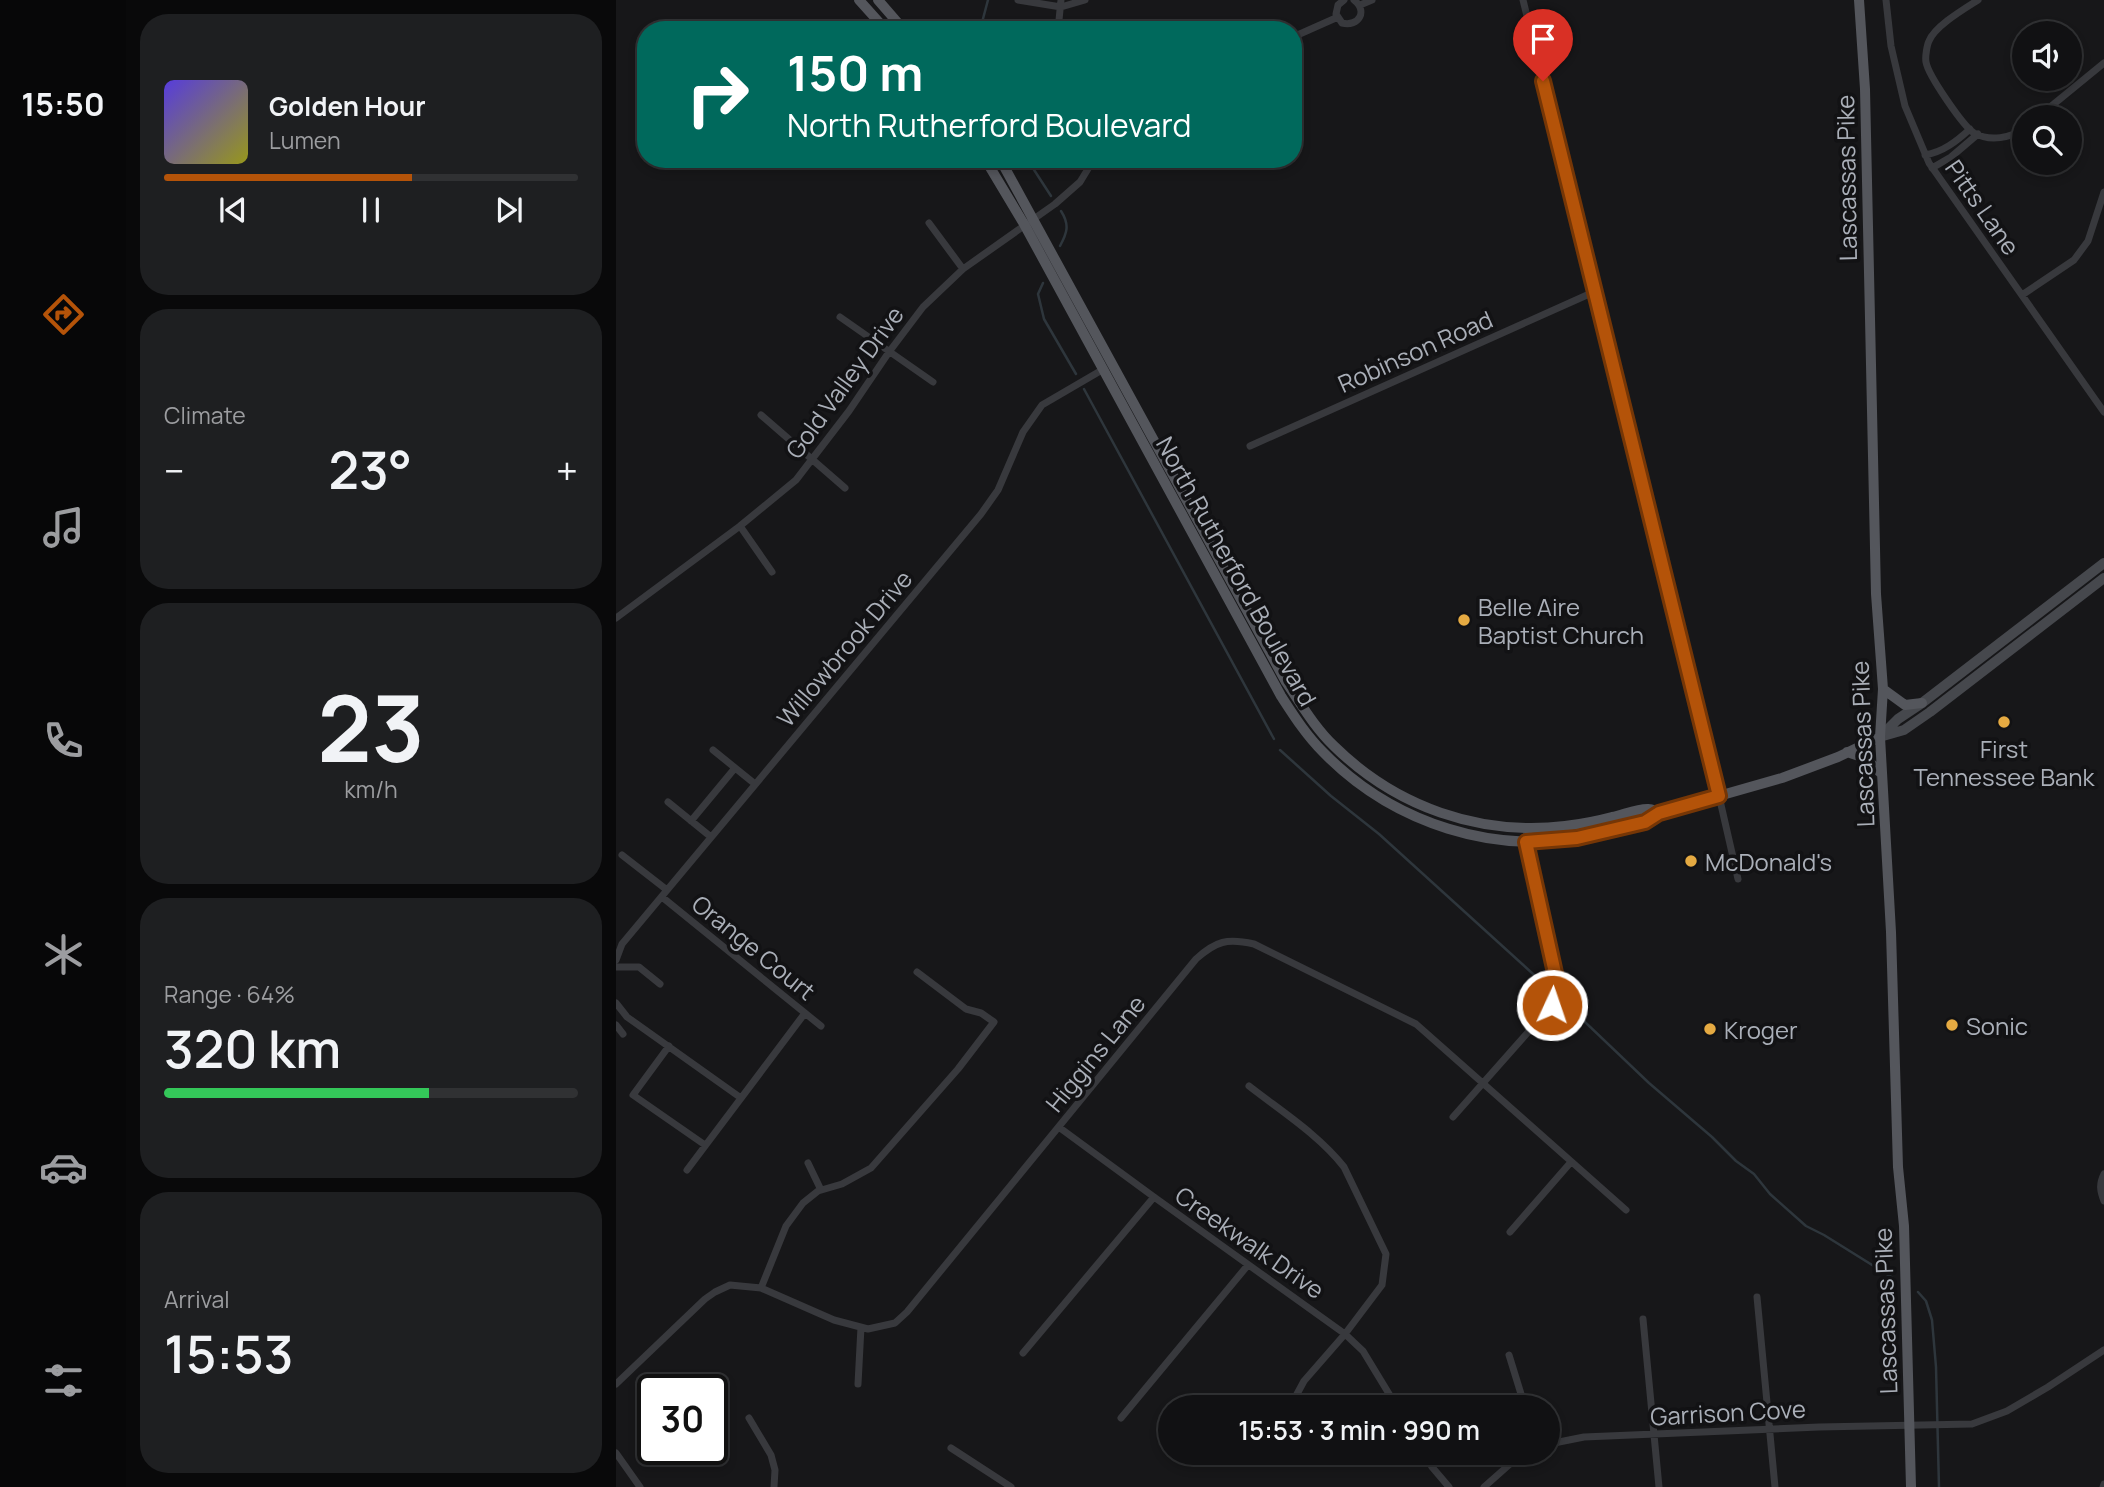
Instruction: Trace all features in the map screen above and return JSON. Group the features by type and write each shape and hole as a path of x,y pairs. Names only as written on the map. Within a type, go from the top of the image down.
{"main road":[{"path":"859,0 878,21"},
{"path":"878,0 896,21"},
{"name":"Lascassas Pike","path":"1859,0 1865,89 1876,594 1883,690 1880,737 1891,932 1898,1167 1904,1226 1911,1487"},
{"name":"North Rutherford Boulevard","path":"991,168 1029,221 1286,682 1333,745 1359,768 1392,791 1452,818 1488,826 1562,826 1648,809 1659,813"},
{"name":"North Rutherford Boulevard","path":"1004,168 1102,370 1258,656 1300,726 1323,752 1353,779 1388,803 1423,820 1461,833 1526,842 1577,838 1645,822 1659,813 1782,778 1880,737"},
{"path":"1880,737 1898,719 2104,563"},
{"path":"1880,737 1904,730 1930,712 2104,578"},
{"path":"2080,582 2087,591"},
{"path":"1883,690 1905,705 1922,703"},
{"path":"1847,752 1865,758 1882,774"}],"street":[{"path":"1018,0 1061,3 1085,0"},
{"path":"1344,0 1338,5 1338,17 1342,23 1354,23 1362,14 1357,3 1373,0"},
{"path":"1523,0 1738,879"},
{"name":"Pitts Lane","path":"1886,0 1892,46 1905,106 1925,155 2104,412"},
{"path":"1978,0 1938,29 1929,40 1926,61 1936,85 1970,129 1978,134 1996,138 2012,135"},
{"path":"1059,21 1061,3"},
{"path":"1302,33 1338,17"},
{"path":"2053,105 2104,63"},
{"path":"1925,155 1936,153 1970,129"},
{"path":"1932,168 1951,158 1978,134"},
{"name":"Gold Valley Drive","path":"616,618 740,526 796,480 923,307 963,269 1055,204 1080,181 1088,168"},
{"path":"2022,295 2074,260 2088,241 2104,192"},
{"path":"929,223 963,269"},
{"name":"Robinson Road","path":"1250,446 1596,291"},
{"path":"841,317 933,383"},
{"name":"Willowbrook Drive","path":"616,960 619,942 664,894 981,514 998,490 1023,432 1042,405 1102,370"},
{"path":"761,415 845,488"},
{"path":"740,526 772,572"},
{"path":"713,750 755,784"},
{"path":"691,821 735,768"},
{"path":"668,802 711,837"},
{"path":"1453,1117 1552,1005 1557,982 1526,842 1527,827"},
{"name":"Orange Court","path":"622,855 664,894 821,1026"},
{"name":"Higgins Lane","path":"616,1384 715,1292 730,1285 761,1288 834,1320 868,1329 895,1323 1060,1128 1196,959 1212,945 1236,940 1254,944 1416,1024 1626,1210"},
{"path":"616,967 639,967 660,985"},
{"path":"761,1288 786,1226 803,1203 821,1190 842,1184 871,1168 958,1069 994,1021 981,1013 966,1009 917,972"},
{"path":"616,1003 627,1017 741,1098"},
{"path":"687,1170 805,1013"},
{"path":"616,1025 623,1034"},
{"path":"669,1046 633,1095 705,1145"},
{"path":"1249,1086 1338,1158 1386,1254 1382,1285 1295,1395"},
{"name":"Creekwalk Drive","path":"1060,1128 1345,1334 1363,1351 1390,1395"},
{"path":"1510,1232 1571,1162"},
{"path":"808,1163 821,1190"},
{"path":"2104,1174 2100,1190 2104,1201"},
{"path":"1023,1353 1154,1197"},
{"path":"1121,1418 1248,1265"},
{"path":"1758,1297 1775,1487"},
{"path":"1643,1319 1659,1487"},
{"path":"858,1384 862,1327"},
{"name":"Garrison Cove","path":"1560,1442 1584,1437 1972,1424 2007,1411 2104,1350"},
{"path":"1508,1355 1521,1395"},
{"path":"749,1418 771,1455 775,1470 774,1487"},
{"path":"951,1448 1011,1487"},
{"path":"616,1453 640,1487"},
{"path":"1431,1465 1449,1487"},
{"path":"1485,1487 1509,1465"}],"waterway":[{"path":"982,21 988,0"},
{"path":"1033,168 1051,196"},
{"path":"1060,246 1066,229 1066,221 1061,211"},
{"path":"1043,283 1038,294 1044,319 1076,374"},
{"path":"1084,389 1274,739"},
{"path":"1280,750 1379,834 1543,983"},
{"path":"1564,1002 1649,1083 1754,1174 1770,1194 1806,1226 1893,1278"},
{"path":"1918,1292 1926,1301 1932,1320 1939,1487"}],"place":[{"name":"Belle Aire Baptist Church","path":"1464,620"},
{"name":"First Tennessee Bank","path":"2004,722"},
{"name":"McDonald's","path":"1691,861"},
{"name":"Sonic","path":"1952,1025"},
{"name":"Kroger","path":"1710,1029"}],"route":[{"path":"1543,81 1719,796 1659,813 1645,822 1577,838 1526,842 1557,982 1552,1005"}]}
